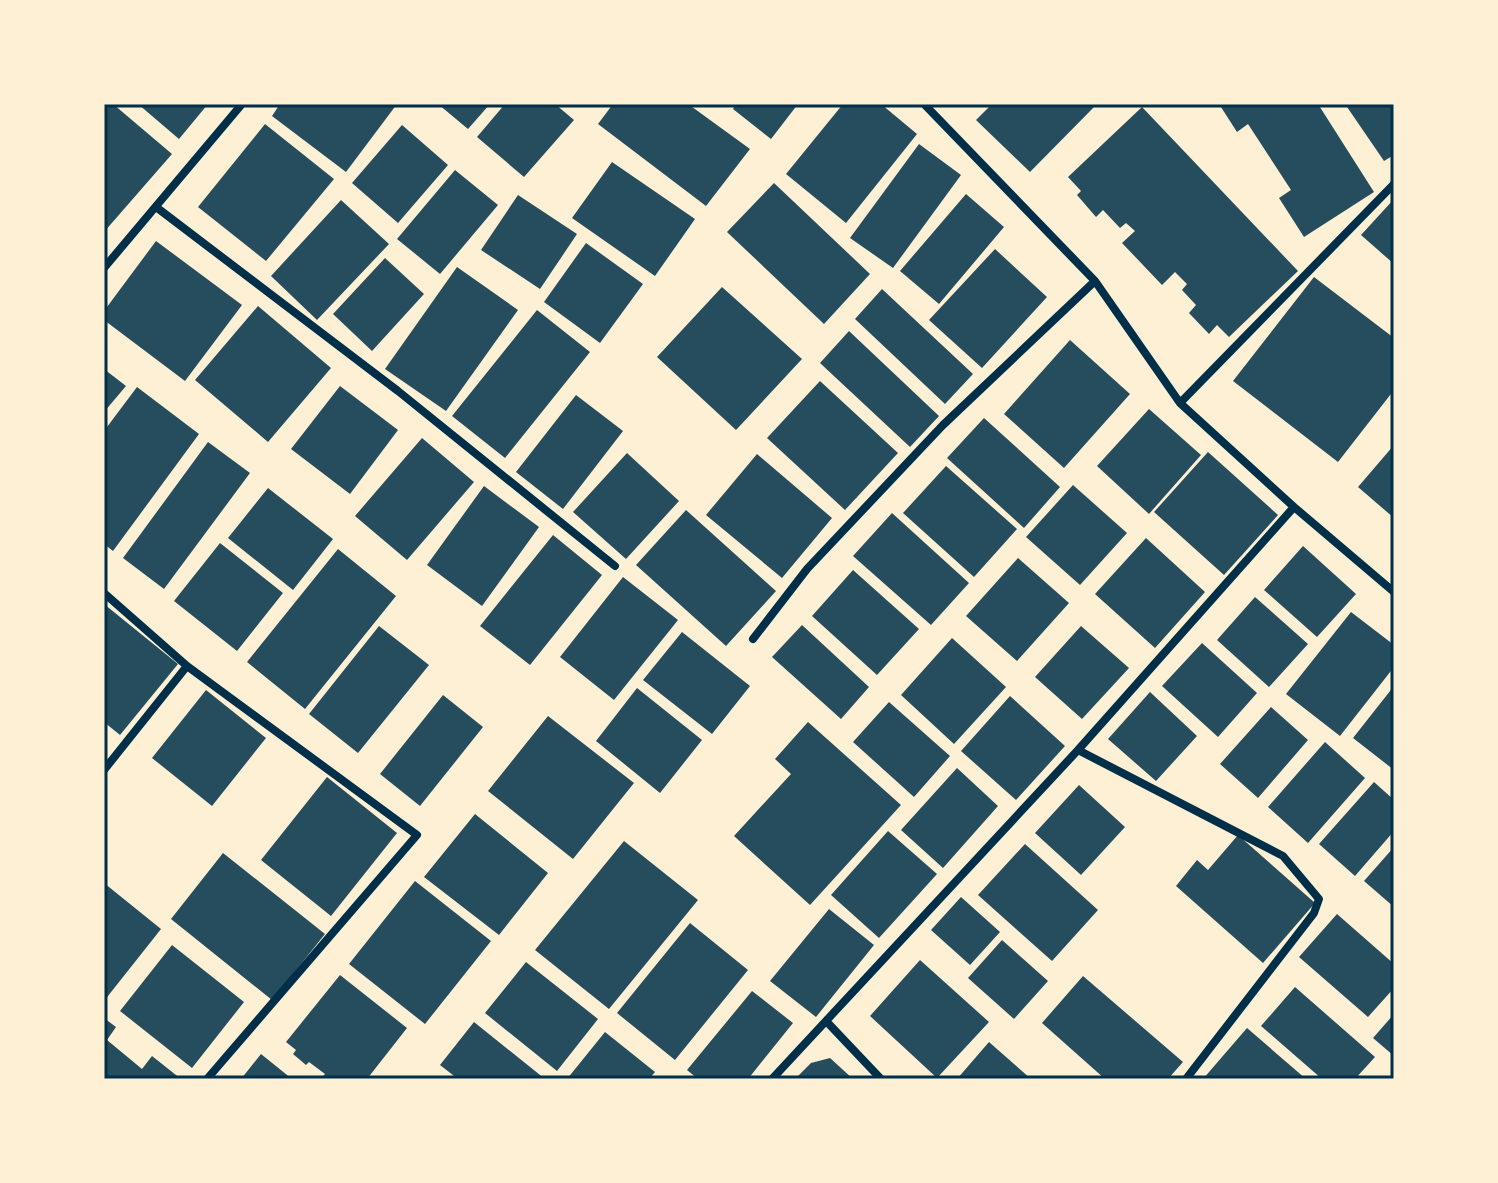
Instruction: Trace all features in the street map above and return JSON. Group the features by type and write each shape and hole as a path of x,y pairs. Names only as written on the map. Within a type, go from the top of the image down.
{"street":[{"path":"104,268 242,104"},
{"path":"924,104 1095,281 1180,403 1294,507 1394,592"},
{"path":"1180,403 1394,184"},
{"path":"156,207 398,391 615,566"},
{"path":"753,639 807,569 943,425 1095,281"},
{"path":"772,1079 1078,750 1294,507"},
{"path":"104,593 187,666 417,835 207,1079"},
{"path":"104,770 187,666"},
{"path":"1078,750 1283,856 1319,899 1314,913 1186,1079"},
{"path":"827,1022 881,1079"}],"building":[{"path":"104,104 113,104 172,154 104,232"},
{"path":"138,104 208,104 179,139"},
{"path":"280,104 397,104 346,172 272,116"},
{"path":"438,104 490,104 468,129"},
{"path":"505,104 555,104 574,120 524,177 477,137"},
{"path":"613,104 688,104 750,149 706,206 598,124"},
{"path":"736,104 798,104 771,139 733,109"},
{"path":"843,104 881,104 917,134 846,223 786,174"},
{"path":"992,104 1097,104 1030,172 976,120"},
{"path":"1219,104 1318,104 1374,192 1304,237 1279,198 1291,190 1248,124 1237,132"},
{"path":"1345,104 1394,104 1394,155 1384,161"},
{"path":"1142,107 1298,271 1229,337 1217,325 1209,334 1189,313 1196,305 1182,290 1187,284 1175,272 1162,285 1122,243 1135,231 1126,223 1120,228 1103,210 1096,217 1077,195 1081,191 1068,177"},
{"path":"265,124 334,179 266,261 198,207"},
{"path":"402,125 448,165 398,223 352,183"},
{"path":"919,144 961,175 893,268 850,238"},
{"path":"612,162 695,219 655,276 572,218"},
{"path":"455,170 498,205 440,274 397,239"},
{"path":"774,183 870,274 824,324 727,232"},
{"path":"966,194 1004,227 939,304 900,271"},
{"path":"518,195 577,234 540,289 481,250"},
{"path":"1394,199 1394,264 1361,235"},
{"path":"341,200 389,244 317,320 271,276"},
{"path":"156,241 242,305 185,381 104,320 104,311"},
{"path":"586,243 643,284 600,343 544,302"},
{"path":"995,249 1047,297 982,368 929,320"},
{"path":"385,258 424,294 372,351 333,314"},
{"path":"457,267 518,310 446,411 385,369"},
{"path":"1314,277 1394,338 1394,390 1338,462 1233,381"},
{"path":"722,287 802,359 736,430 657,357"},
{"path":"882,289 973,374 945,404 855,319"},
{"path":"258,306 331,368 268,442 195,380"},
{"path":"537,310 590,352 505,458 452,416"},
{"path":"849,331 939,416 910,447 820,363"},
{"path":"1070,340 1130,394 1064,468 1004,414"},
{"path":"104,369 126,386 104,412"},
{"path":"820,381 898,453 845,510 767,438"},
{"path":"340,386 398,430 350,494 291,449"},
{"path":"137,387 199,434 113,551 104,544 104,431"},
{"path":"576,395 623,431 563,509 516,472"},
{"path":"1149,409 1201,455 1149,514 1097,466"},
{"path":"984,418 1060,487 1024,528 947,458"},
{"path":"422,438 474,482 407,560 355,516"},
{"path":"208,442 250,473 164,589 123,558"},
{"path":"1394,445 1394,518 1358,487"},
{"path":"1208,452 1278,515 1224,575 1154,512"},
{"path":"627,453 679,501 626,559 573,512"},
{"path":"757,454 832,518 782,578 706,515"},
{"path":"946,466 1017,529 974,577 903,513"},
{"path":"1073,485 1127,533 1080,585 1026,537"},
{"path":"484,486 539,527 482,606 427,565"},
{"path":"268,488 333,539 293,590 228,538"},
{"path":"686,510 776,591 726,646 636,565"},
{"path":"892,513 969,583 931,625 853,556"},
{"path":"553,535 602,575 530,665 480,626"},
{"path":"1146,538 1205,592 1155,648 1095,594"},
{"path":"220,543 283,593 237,651 174,601"},
{"path":"1303,546 1356,594 1317,637 1264,590"},
{"path":"338,549 396,596 305,709 247,662"},
{"path":"1018,558 1069,603 1017,661 966,616"},
{"path":"853,570 919,629 877,675 812,616"},
{"path":"623,577 678,620 614,700 560,657"},
{"path":"1255,597 1308,644 1269,687 1217,640"},
{"path":"104,604 178,664 120,735 104,722"},
{"path":"1351,612 1394,645 1394,667 1340,736 1286,694"},
{"path":"802,625 869,687 841,719 772,657"},
{"path":"379,626 429,665 358,753 309,714"},
{"path":"1081,626 1129,668 1082,719 1035,677"},
{"path":"682,632 750,686 712,734 643,680"},
{"path":"952,638 1006,687 954,744 901,695"},
{"path":"1202,643 1257,693 1218,737 1162,686"},
{"path":"1394,686 1394,770 1353,738"},
{"path":"637,688 702,740 660,793 596,741"},
{"path":"206,690 266,738 212,806 152,758"},
{"path":"1150,692 1197,736 1156,781 1108,739"},
{"path":"443,695 483,727 420,806 380,774"},
{"path":"1010,696 1065,746 1016,800 961,751"},
{"path":"889,702 950,756 914,797 853,742"},
{"path":"1271,707 1308,740 1258,798 1220,764"},
{"path":"548,716 634,783 573,859 488,791"},
{"path":"808,722 901,805 810,905 734,836 791,774 775,759"},
{"path":"1325,742 1365,778 1308,843 1268,807"},
{"path":"957,768 998,806 943,868 901,830"},
{"path":"327,777 397,833 331,916 261,860"},
{"path":"1374,782 1394,800 1394,831 1355,876 1319,844"},
{"path":"1079,785 1125,827 1081,875 1035,833"},
{"path":"475,814 548,873 499,935 424,877"},
{"path":"888,831 937,874 879,938 831,895"},
{"path":"1238,835 1315,903 1263,963 1176,886 1197,860 1208,870"},
{"path":"624,841 698,900 609,1009 535,950"},
{"path":"1025,844 1098,910 1052,961 978,895"},
{"path":"1394,847 1394,907 1364,881"},
{"path":"223,853 325,934 272,1000 171,919"},
{"path":"415,881 491,941 425,1024 349,964"},
{"path":"104,883 161,929 104,1001"},
{"path":"961,897 1000,932 970,965 931,930"},
{"path":"829,909 874,945 816,1017 770,981"},
{"path":"1337,914 1394,964 1394,988 1368,1017 1299,957"},
{"path":"690,923 748,970 675,1060 617,1013"},
{"path":"1002,940 1048,981 1014,1019 968,978"},
{"path":"172,945 244,1002 192,1068 120,1011"},
{"path":"920,960 989,1022 937,1078 870,1016"},
{"path":"526,962 598,1019 557,1071 485,1013"},
{"path":"340,975 407,1028 367,1079 321,1079 325,1074 309,1062 306,1065 293,1054 296,1050 286,1042"},
{"path":"1083,976 1183,1062 1168,1079 1105,1079 1042,1023"},
{"path":"1295,987 1375,1057 1355,1079 1322,1079 1261,1026"},
{"path":"752,991 793,1023 748,1079 698,1079 687,1070"},
{"path":"1394,1014 1394,1056 1373,1038"},
{"path":"104,1018 116,1027 107,1040 142,1069 152,1056 181,1079 104,1079"},
{"path":"474,1022 545,1079 458,1079 440,1065"},
{"path":"1247,1028 1306,1079 1203,1079"},
{"path":"605,1032 655,1072 649,1079 567,1079"},
{"path":"989,1042 1031,1079 957,1079"},
{"path":"261,1054 292,1079 241,1079"},
{"path":"830,1058 853,1079 795,1079 811,1063"}]}
